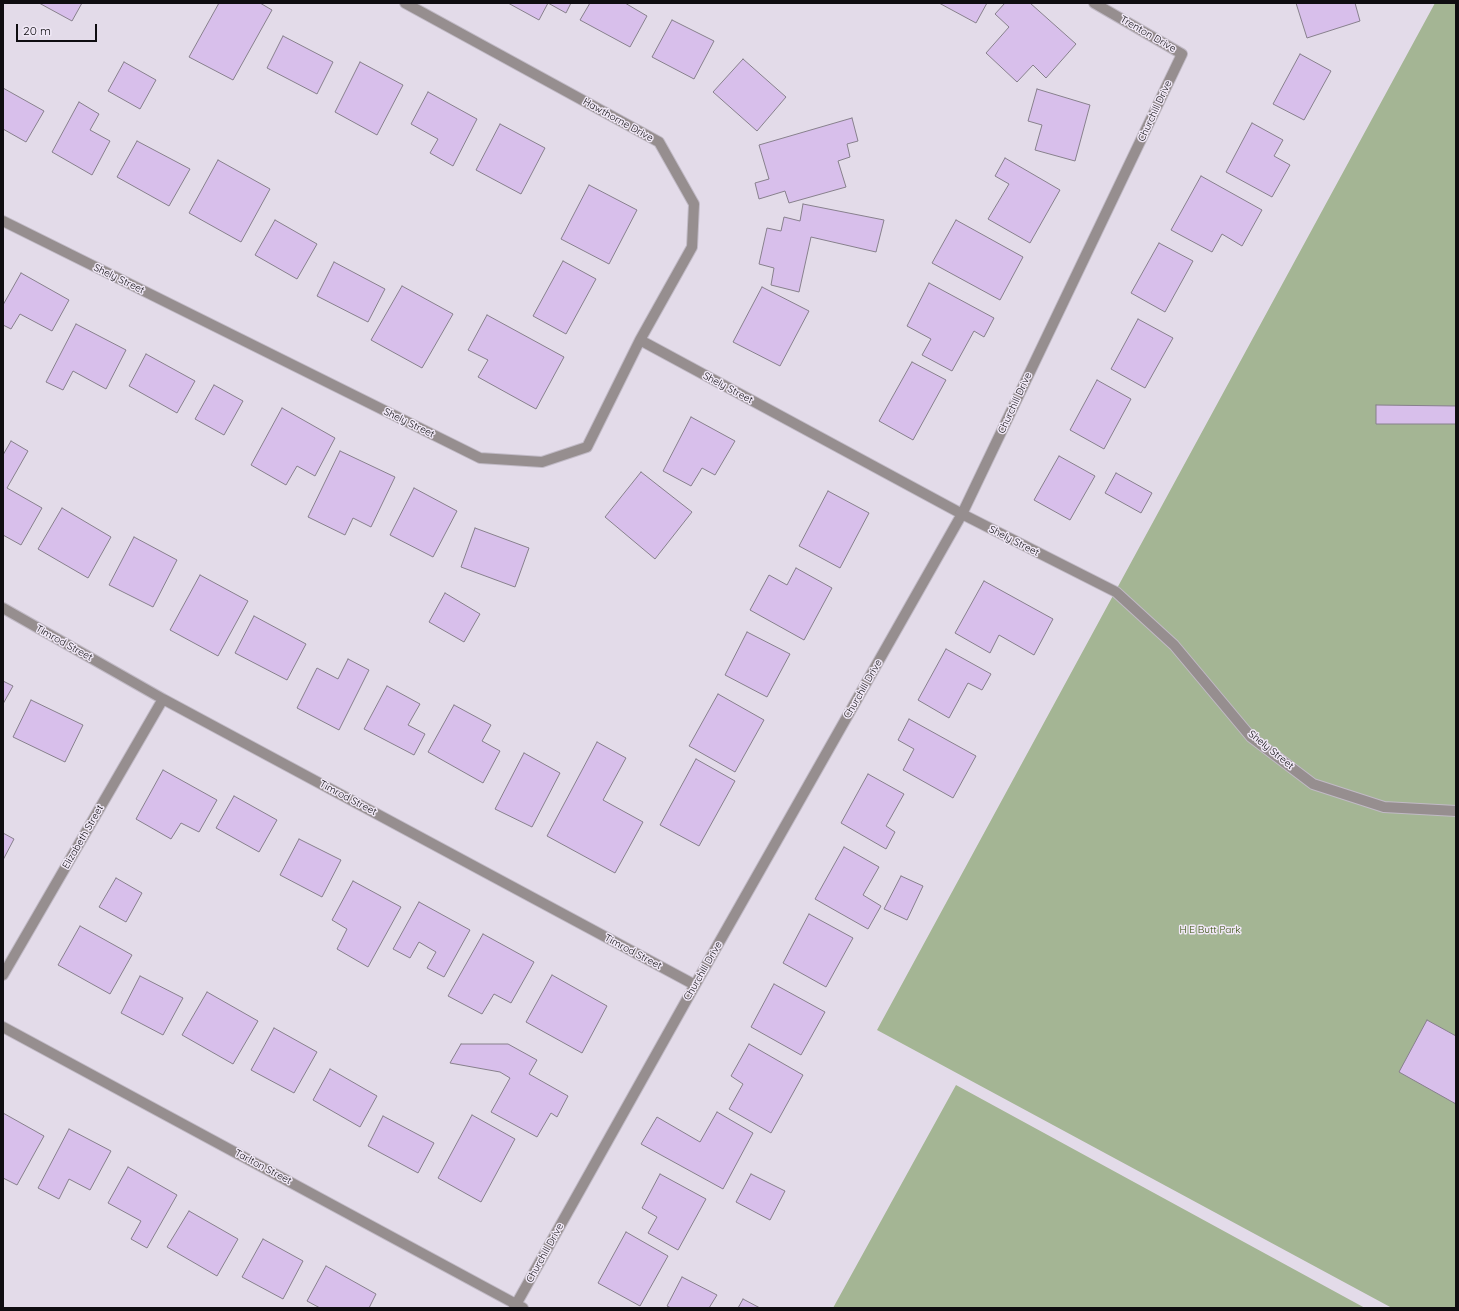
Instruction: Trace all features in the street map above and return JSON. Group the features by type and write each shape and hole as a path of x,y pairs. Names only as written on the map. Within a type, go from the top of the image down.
{"street":[{"name":"Hawthorne Drive","path":"405,3 659,142 694,204 692,247 640,340"},
{"name":"Trenton Drive","path":"1094,3 1182,54"},
{"name":"Churchill Drive","path":"518,1307 695,985 962,514 1182,54"},
{"name":"Shely Street","path":"3,221 480,458 542,462 587,447 640,340 962,514 1116,592 1174,645 1251,737 1313,784 1384,807 1456,811"},
{"name":"Timrod Street","path":"3,608 163,698 695,985"},
{"name":"Elizabeth Street","path":"3,975 163,698"},
{"name":"Tarlton Street","path":"3,1027 518,1307"}],"green space":[{"name":"H E Butt Park","path":"1435,3 1456,3 1456,1308 1392,1308 877,1030"},
{"path":"956,1085 1365,1308 833,1308"}],"building":[{"path":"39,3 82,3 72,21"},
{"path":"219,3 260,3 272,10 233,80 189,57"},
{"path":"508,3 548,3 539,20"},
{"path":"548,3 571,3 566,13"},
{"path":"590,3 625,3 647,16 630,47 580,20"},
{"path":"939,3 987,3 976,23"},
{"path":"1005,3 1030,3 1076,44 1046,78 1033,65 1017,82 986,53 1009,27 995,14"},
{"path":"1296,3 1355,3 1360,21 1307,38"},
{"path":"672,20 714,41 694,79 652,57"},
{"path":"283,36 333,62 317,94 267,68"},
{"path":"1300,54 1331,71 1304,120 1273,104"},
{"path":"743,59 786,97 757,131 713,92"},
{"path":"124,62 156,80 140,109 108,91"},
{"path":"360,62 403,85 377,135 335,112"},
{"path":"3,88 44,111 26,142 3,129"},
{"path":"1037,89 1090,105 1075,161 1035,150 1042,125 1028,121"},
{"path":"428,92 477,119 453,166 430,153 438,139 411,124"},
{"path":"79,102 99,114 90,130 110,141 92,175 52,152"},
{"path":"852,118 858,141 847,144 850,157 838,161 846,187 789,203 785,191 759,199 755,183 769,179 759,145"},
{"path":"1252,123 1283,140 1274,156 1290,165 1272,197 1226,172"},
{"path":"500,124 545,148 521,194 476,170"},
{"path":"137,141 190,169 169,206 117,177"},
{"path":"1005,158 1060,190 1030,243 988,219 1009,184 995,176"},
{"path":"218,160 270,189 241,242 189,213"},
{"path":"1201,176 1262,210 1242,246 1222,234 1212,252 1171,230"},
{"path":"589,185 637,210 609,264 561,239"},
{"path":"803,204 884,220 876,252 811,237 799,292 771,285 774,268 759,264 767,228 781,231 784,217 800,221"},
{"path":"275,220 317,244 297,279 255,255"},
{"path":"956,220 1023,257 1000,300 932,263"},
{"path":"1159,243 1193,261 1165,312 1131,293"},
{"path":"563,261 596,279 566,334 533,316"},
{"path":"334,262 385,289 368,322 317,296"},
{"path":"21,273 69,300 52,331 20,314 11,329 3,325 3,305"},
{"path":"929,283 994,318 984,337 974,331 952,371 922,355 931,339 907,326"},
{"path":"402,286 453,314 422,368 371,340"},
{"path":"762,287 809,311 780,366 733,342"},
{"path":"487,315 564,357 536,409 478,377 488,360 468,350"},
{"path":"1138,319 1173,338 1145,388 1111,369"},
{"path":"76,324 126,350 106,389 73,371 63,390 46,382"},
{"path":"146,354 195,381 177,413 129,386"},
{"path":"912,362 946,380 913,440 879,421"},
{"path":"1097,380 1131,399 1104,449 1070,430"},
{"path":"214,385 243,401 224,435 195,419"},
{"path":"1376,405 1456,406 1456,424 1376,424"},
{"path":"282,408 335,438 315,476 297,466 286,485 251,465"},
{"path":"691,417 735,441 715,475 702,468 691,486 663,471"},
{"path":"11,441 28,451 7,488 42,508 21,545 3,535 3,455"},
{"path":"340,451 395,477 371,527 353,518 345,535 308,517"},
{"path":"1059,456 1095,476 1070,520 1034,500"},
{"path":"641,472 692,512 655,559 605,517"},
{"path":"1116,473 1152,493 1141,513 1105,493"},
{"path":"414,488 457,511 433,557 390,535"},
{"path":"828,491 869,513 840,568 799,546"},
{"path":"62,508 111,537 88,578 38,549"},
{"path":"475,528 529,548 515,587 461,567"},
{"path":"134,537 177,560 153,607 109,585"},
{"path":"796,568 832,588 804,640 750,610 769,575 787,585"},
{"path":"200,575 248,601 218,656 170,630"},
{"path":"984,581 1053,619 1034,655 999,635 990,653 955,633"},
{"path":"445,593 480,614 464,642 429,622"},
{"path":"254,616 306,644 287,680 235,653"},
{"path":"747,632 790,654 767,697 725,675"},
{"path":"946,649 991,674 982,690 968,683 949,718 918,700"},
{"path":"348,659 369,670 339,730 297,708 317,668 338,679"},
{"path":"3,681 13,686 3,704"},
{"path":"387,686 420,704 408,725 425,734 414,755 364,729"},
{"path":"718,694 764,720 735,772 689,746"},
{"path":"31,700 83,725 65,762 13,737"},
{"path":"454,705 491,725 482,741 500,751 483,783 428,752"},
{"path":"909,719 976,756 953,798 903,770 914,749 898,740"},
{"path":"597,742 626,758 603,800 643,822 615,873 547,836"},
{"path":"524,753 560,773 532,827 495,809"},
{"path":"696,759 735,781 699,846 660,825"},
{"path":"163,770 217,800 199,832 181,823 171,839 136,819"},
{"path":"868,774 904,794 886,826 895,832 886,849 841,823"},
{"path":"234,796 277,820 259,852 216,828"},
{"path":"3,833 14,839 3,860"},
{"path":"299,839 341,860 322,897 280,875"},
{"path":"844,847 879,867 863,895 881,906 868,929 815,899"},
{"path":"901,876 923,886 907,920 884,909"},
{"path":"116,878 142,893 126,922 99,907"},
{"path":"353,881 401,907 368,967 337,949 347,929 332,920"},
{"path":"419,902 470,930 444,977 427,968 436,952 419,942 410,958 393,949"},
{"path":"809,914 853,938 826,987 783,963"},
{"path":"80,926 132,955 110,994 58,965"},
{"path":"483,934 534,962 511,1003 494,994 482,1014 448,996"},
{"path":"552,975 607,1006 582,1053 526,1022"},
{"path":"140,976 183,998 163,1035 121,1013"},
{"path":"774,984 825,1012 801,1055 751,1027"},
{"path":"207,992 258,1021 233,1064 182,1035"},
{"path":"1427,1020 1456,1036 1456,1104 1399,1072"},
{"path":"274,1028 317,1052 294,1093 251,1070"},
{"path":"461,1044 508,1044 537,1060 529,1074 568,1096 557,1117 551,1113 537,1137 491,1112 510,1078 500,1072 450,1063"},
{"path":"749,1044 803,1075 771,1133 729,1109 743,1084 731,1076"},
{"path":"330,1069 377,1096 360,1127 313,1100"},
{"path":"717,1112 753,1133 723,1189 641,1144 657,1117 700,1142"},
{"path":"3,1113 44,1136 17,1185 3,1178"},
{"path":"472,1115 515,1139 481,1202 438,1178"},
{"path":"383,1116 434,1143 418,1173 368,1146"},
{"path":"69,1129 111,1151 90,1190 69,1179 59,1199 38,1188"},
{"path":"128,1167 177,1195 147,1248 131,1239 141,1221 108,1203"},
{"path":"660,1174 706,1199 678,1250 648,1233 657,1217 642,1208"},
{"path":"751,1174 785,1191 770,1220 736,1202"},
{"path":"189,1211 238,1239 217,1276 167,1247"},
{"path":"626,1232 668,1256 640,1306 598,1283"},
{"path":"263,1239 303,1261 283,1299 242,1277"},
{"path":"326,1266 376,1294 369,1308 320,1308 307,1301"},
{"path":"682,1277 717,1295 709,1308 671,1308 667,1306"},
{"path":"743,1299 760,1308 738,1308"}]}
